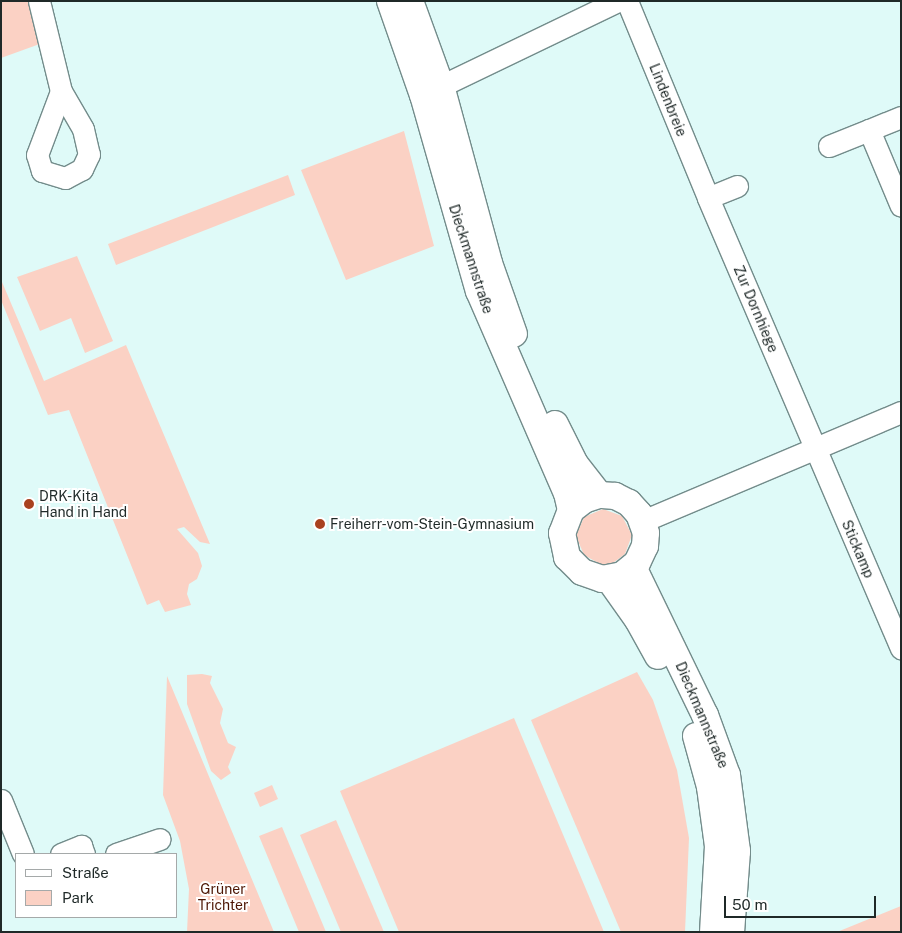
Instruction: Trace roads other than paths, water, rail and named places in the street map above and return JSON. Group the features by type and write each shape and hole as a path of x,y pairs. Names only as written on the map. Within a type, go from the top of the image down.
{"street":[{"path":"39,1 61,90"},
{"name":"Dieckmannstraße","path":"390,1 423,94 479,291 567,493 571,510"},
{"name":"Dieckmannstraße","path":"410,1 441,86 489,263 516,339 569,453 600,495"},
{"path":"441,86 618,1"},
{"name":"Lindenbreie","path":"627,1 708,198"},
{"path":"829,146 901,117"},
{"path":"869,130 901,206"},
{"path":"708,198 737,186"},
{"name":"Zur Dornhiege","path":"708,198 816,449"},
{"path":"643,521 901,412"},
{"name":"Stickamp","path":"816,449 901,648"},
{"path":"600,495 615,496 629,503 643,521 645,546 633,567 609,579 588,576 567,557 562,533 571,510 584,500 600,495"},
{"name":"Dieckmannstraße","path":"633,567 705,715 727,775 737,851 731,932"},
{"name":"Dieckmannstraße","path":"609,579 641,625 672,682 702,752 714,809 718,846 713,932"},
{"path":"1,800 23,853"},
{"path":"119,853 160,839"},
{"path":"64,853 81,846 84,853"}],"place":[{"name":"DRK-Kita Hand in Hand","path":"29,504"},
{"name":"Freiherr-vom-Stein-Gymnasium","path":"320,524"}],"park label":[{"name":"Grüner Trichter","path":"223,898"}]}
